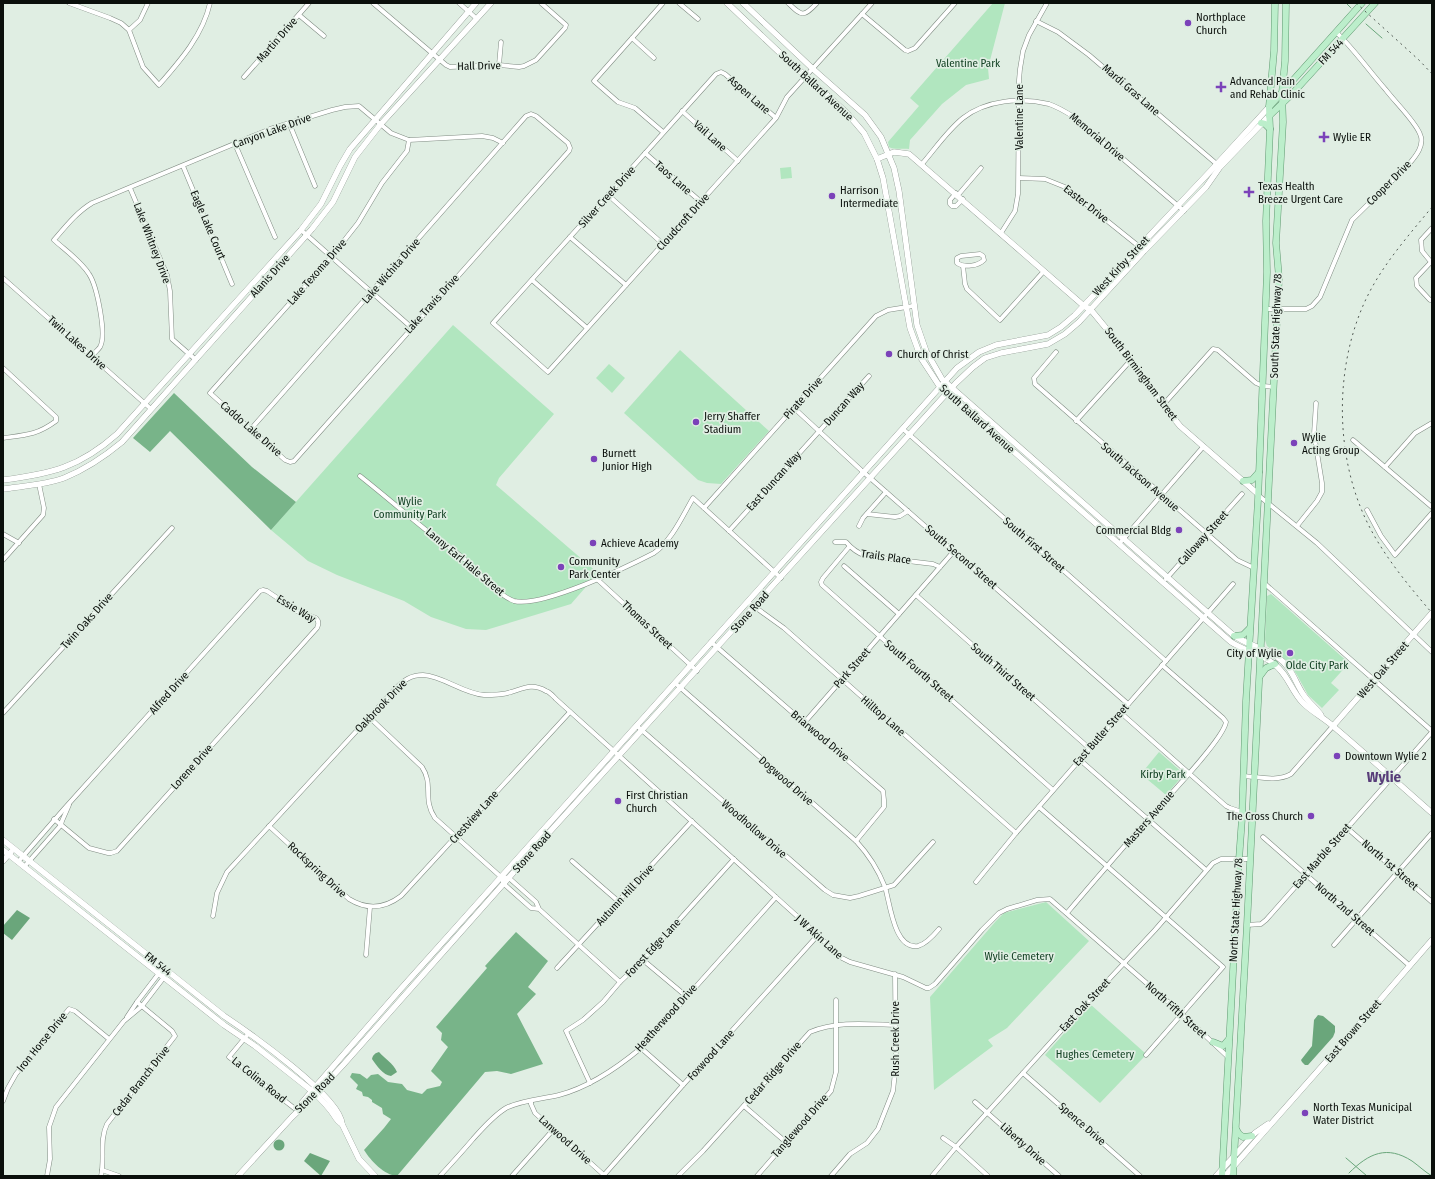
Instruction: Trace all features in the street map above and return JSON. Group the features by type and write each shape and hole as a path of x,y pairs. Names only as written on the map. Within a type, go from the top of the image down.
{"main road":[{"name":"Alanis Drive","path":"3,480 48,473 75,463 102,448 117,434 190,355 301,230 321,204 350,149 476,3"},
{"name":"Alanis Drive","path":"3,489 39,484 63,478 86,468 106,456 122,442 307,235 328,210 352,163 380,125 440,61 491,3"},
{"name":"South Ballard Avenue","path":"727,3 806,77 846,112 864,133 877,159 883,178 905,307 910,328 921,358 940,387 949,391 1052,476 1163,582 1231,642 1249,648 1261,648 1274,655 1286,665 1293,674 1303,694 1321,716"},
{"name":"South Ballard Avenue","path":"744,3 865,115 879,134 894,168 899,191 913,306 920,338 949,391 1047,481 1121,542 1168,577 1234,636 1260,656 1275,664 1285,674 1303,703 1333,726 1432,813"},
{"name":"South State Highway 78","path":"1249,648 1263,386 1267,272 1266,221 1270,129 1269,107 1274,51 1275,3"},
{"name":"South State Highway 78","path":"1261,648 1278,309 1279,278 1276,243 1286,3"},
{"name":"FM 544","path":"1269,107 1362,3"},
{"name":"FM 544","path":"1269,116 1344,39 1375,3"},
{"path":"1284,73 1292,76 1299,74"},
{"name":"West Kirby Street","path":"949,391 973,367 986,358 1002,353 1048,344 1065,334 1091,310 1206,187 1219,166 1269,107"},
{"name":"West Kirby Street","path":"944,382 962,364 980,352 996,345 1048,335 1061,327 1084,306 1178,206 1269,116"},
{"path":"1261,123 1265,124 1270,129"},
{"name":"South Birmingham Street","path":"877,159 894,152 904,152 909,154 963,199 1084,306 1091,310 1131,360 1180,426 1258,494"},
{"path":"1266,221 1277,223"},
{"name":"Stone Road","path":"238,1176 316,1090 352,1045 450,933 691,666 944,382"},
{"name":"Stone Road","path":"316,1090 357,1049 949,391"},
{"path":"1243,481 1252,480 1259,472"},
{"path":"1047,481 1052,476"},
{"name":"West Oak Street","path":"1333,726 1432,613"},
{"path":"1234,636 1243,635 1251,626"},
{"name":"North State Highway 78","path":"1222,1176 1244,776 1249,648"},
{"name":"North State Highway 78","path":"1233,1176 1261,648"},
{"path":"1260,676 1266,668 1275,664"},
{"name":"FM 544","path":"4,843 23,855 224,1016 249,1032 316,1090"},
{"path":"3,861 14,848"},
{"name":"FM 544","path":"3,850 224,1025 316,1090"},
{"path":"450,933 456,938"},
{"name":"East Brown Street","path":"1226,1176 1432,940"},
{"path":"1212,1042 1223,1046 1229,1039"},
{"path":"352,1045 357,1049"},
{"path":"316,1090 342,1119 342,1124 359,1159 375,1176"},
{"name":"East Brown Street","path":"1216,1176 1258,1130 1272,1122"},
{"path":"1236,1128 1239,1134 1244,1137 1252,1136"}],"street":[{"path":"69,3 84,5 121,24 129,30 143,67 159,85 184,56 200,28 210,3"},
{"path":"129,30 140,20 148,3"},
{"name":"Martin Drive","path":"244,77 310,3"},
{"name":"Hall Drive","path":"373,3 440,61 450,67 499,65 519,67 530,64 536,60 566,25 541,3"},
{"path":"459,3 477,19"},
{"path":"662,3 594,81 618,102 635,108 663,132"},
{"path":"679,3 698,19"},
{"path":"788,3 802,14 809,12 817,3"},
{"name":"Cloudcroft Drive","path":"548,372 776,118 787,97 814,69 872,3"},
{"path":"862,14 908,51 915,48 954,3"},
{"name":"Valentine Lane","path":"1001,233 1015,211 1018,194 1019,80 1024,51 1036,21 1047,3"},
{"path":"299,15 324,36"},
{"name":"Mardi Gras Lane","path":"1036,21 1058,32 1089,55 1219,166"},
{"name":"Cooper Drive","path":"1266,309 1298,310 1312,306 1320,297 1352,220 1409,164 1417,155 1420,146 1421,134 1413,123 1354,50 1336,32"},
{"path":"632,38 654,58"},
{"path":"499,65 501,42"},
{"name":"Silver Creek Drive","path":"548,372 493,323 645,154 711,78 721,72"},
{"name":"Aspen Lane","path":"721,72 776,118"},
{"name":"Memorial Drive","path":"922,164 955,126 973,112 992,104 1019,101 1050,105 1066,112 1080,122 1184,211"},
{"name":"Canyon Lake Drive","path":"92,356 100,346 102,339 99,303 95,287 90,275 83,266 54,240 82,209 92,203 270,129 345,107 358,106 380,125 396,136 410,140 482,136 493,138 503,143"},
{"name":"Vail Lane","path":"682,111 738,161"},
{"name":"Lake Wichita Drive","path":"251,429 526,116 531,114 536,116 568,143 570,148"},
{"path":"289,123 316,186"},
{"name":"Lake Texoma Drive","path":"210,393 332,256 358,223 382,183 404,156 410,140"},
{"path":"235,144 275,237"},
{"name":"Lake Travis Drive","path":"294,461 569,151 570,148"},
{"name":"Taos Lane","path":"645,154 701,202"},
{"name":"Eagle Lake Court","path":"183,166 232,284"},
{"path":"963,199 956,206 950,204 950,200 981,168"},
{"name":"Easter Drive","path":"1018,178 1045,179 1065,187 1144,252"},
{"name":"Lake Whitney Drive","path":"130,188 167,275 170,291 172,339 196,360"},
{"path":"608,195 663,244"},
{"path":"1432,228 1421,240 1422,251 1431,262 1416,278 1417,286 1430,300 1432,300"},
{"path":"301,230 412,328"},
{"path":"570,237 626,285"},
{"path":"980,254 983,256 984,260 981,263 964,266 957,263 957,258 961,256 980,254"},
{"path":"964,266 965,284 967,289 1000,320 1044,271"},
{"name":"Twin Lakes Drive","path":"3,278 151,409"},
{"path":"532,280 587,328"},
{"name":"Pirate Drive","path":"704,508 876,316 888,310 913,306"},
{"path":"1163,405 1214,349 1218,350 1256,383 1263,386 1274,387"},
{"name":"South Jackson Avenue","path":"1056,352 1034,378 1035,384 1236,560 1254,568"},
{"path":"1076,421 1131,360"},
{"path":"3,368 56,417 56,420 46,428 33,434 3,438"},
{"name":"Duncan Way","path":"819,431 869,376"},
{"name":"Caddo Lake Drive","path":"210,393 286,460 290,462 294,461"},
{"path":"1297,526 1317,501 1322,492 1322,483 1314,434 1316,403"},
{"name":"South Second Street","path":"794,408 870,478 1128,704"},
{"path":"1385,467 1415,433 1432,423"},
{"name":"South First Street","path":"903,429 1166,661"},
{"name":"East Duncan Way","path":"729,531 819,431"},
{"path":"1353,440 1432,507"},
{"path":"1121,542 1203,447"},
{"name":"Lanny Earl Hale Street","path":"360,476 429,533 461,556 503,595 513,600 524,602 546,597 598,580 640,560 661,548 672,534 693,498 704,508"},
{"path":"3,560 43,515 44,512 39,484"},
{"path":"859,526 863,518 886,492"},
{"name":"Calloway Street","path":"1163,582 1242,494"},
{"name":"South Birmingham Street","path":"1258,494 1268,504 1317,543 1432,652"},
{"path":"704,508 781,578"},
{"path":"1366,510 1381,536 1395,555 1432,513"},
{"path":"868,514 894,517 900,516 908,511"},
{"name":"Twin Oaks Drive","path":"3,713 172,528"},
{"path":"3,534 19,543"},
{"name":"Trails Place","path":"835,542 846,542 849,547 866,556 933,564 940,567"},
{"name":"South Fourth Street","path":"849,547 821,582 824,588 1053,790"},
{"name":"Park Street","path":"804,723 954,551"},
{"path":"844,566 899,614"},
{"name":"Thomas Street","path":"598,580 697,671"},
{"path":"1264,583 1432,732"},
{"name":"East Butler Street","path":"976,882 1089,748 1233,584"},
{"name":"Alfred Drive","path":"18,862 54,819 71,802 260,591 263,590 268,592"},
{"name":"Essie Way","path":"268,592 297,611 316,618 319,623 317,628"},
{"name":"South Third Street","path":"916,595 1089,748"},
{"name":"Hilltop Lane","path":"748,602 784,628 1016,833"},
{"name":"Lorene Drive","path":"54,819 91,849 111,853 116,850 317,628"},
{"name":"Briarwood Drive","path":"711,642 883,790 884,807 856,841"},
{"name":"Masters Avenue","path":"1067,913 1189,773 1223,730 1226,722 1162,665"},
{"name":"Oakbrook Drive","path":"213,916 217,893 223,877 369,717 401,683 411,677 430,676 468,692 484,695 502,694 526,687 535,687 546,691 613,751"},
{"name":"Dogwood Drive","path":"675,683 856,841 873,861 885,888 898,932 905,943 918,946 927,941 939,929"},
{"name":"Crestview Lane","path":"370,907 384,906 401,896 570,712"},
{"path":"1121,713 1230,808 1242,812"},
{"path":"369,717 422,767 426,773 428,784 428,802 432,812 456,837 501,877 504,884 531,908 539,909"},
{"name":"Woodhollow Drive","path":"637,726 825,890 834,895 850,898 897,883 933,842"},
{"path":"1244,776 1280,778 1291,774 1333,726"},
{"name":"East Marble Street","path":"1247,925 1263,923 1432,732"},
{"name":"J W Akin Lane","path":"613,751 818,935 842,959 850,962 895,974 929,988 992,920 1003,911 1046,899 1053,900 1067,913"},
{"path":"1080,760 1206,870"},
{"name":"Alfred Drive","path":"24,867 61,825 71,802"},
{"path":"1039,807 1222,967 1146,1055"},
{"name":"Autumn Hill Drive","path":"557,968 692,821"},
{"name":"Rockspring Drive","path":"269,826 349,899 358,904 370,907"},
{"name":"North 1st Street","path":"1347,828 1432,902"},
{"path":"1334,945 1432,832"},
{"name":"North 2nd Street","path":"1262,837 1410,966"},
{"name":"Forest Edge Lane","path":"590,1083 566,1031 590,1015 620,982 643,960 734,859"},
{"name":"East Oak Street","path":"932,1176 956,1147 1124,964 1213,863 1221,860 1250,859"},
{"path":"572,861 618,901"},
{"path":"501,877 510,878 536,902 539,909 620,982"},
{"name":"Heatherwood Drive","path":"440,1176 489,1121 510,1106 561,1094 590,1083 612,1070 641,1048 776,897"},
{"path":"366,955 370,907"},
{"name":"North Fifth Street","path":"1067,913 1182,1014 1228,1057"},
{"name":"Foxwood Lane","path":"605,1176 683,1085 818,935"},
{"path":"643,960 686,996"},
{"path":"47,1176 50,1159 49,1127 56,1107 124,1021 137,1002 166,970"},
{"name":"Rush Creek Drive","path":"831,1176 850,1154 867,1143 878,1129 884,1117 895,1085 895,974"},
{"path":"124,1021 142,1006 162,975"},
{"name":"Tanglewood Drive","path":"757,1176 826,1098 833,1086 836,1072 836,1000"},
{"name":"Cedar Branch Drive","path":"101,1176 103,1138 107,1124 175,1038 172,1030 137,1002"},
{"name":"Iron Horse Drive","path":"3,1101 16,1074 70,1008 110,1039"},
{"name":"Cedar Ridge Drive","path":"678,1176 703,1152 810,1032 824,1027 837,1025 894,1025"},
{"name":"La Colina Road","path":"249,1032 229,1057 294,1108"},
{"path":"641,1048 683,1085"},
{"name":"Spence Drive","path":"1024,1073 1140,1176"},
{"name":"Lanwood Drive","path":"531,1101 535,1113 605,1176"},
{"name":"Liberty Drive","path":"975,1102 1059,1176"},
{"path":"744,1106 787,1143"},
{"path":"512,1176 553,1130"},
{"path":"944,1138 988,1176"},
{"path":"102,1170 119,1176"},
{"path":"761,1172 765,1176"}],"green space":[{"name":"Valentine Park","path":"993,3 1005,3 988,68 989,79 966,85 942,104 910,140 909,149 889,147 888,142 919,106 910,98"},
{"path":"791,167 792,178 781,179 780,168"},
{"name":"Wylie Community Park","path":"453,325 554,414 499,478 496,485 598,573 571,604 486,630 466,629 431,617 404,601 337,575 308,561 271,530"},
{"name":"Jerry Shaffer Stadium","path":"680,350 769,431 721,484 707,483 698,480 624,413"},
{"path":"609,364 625,378 612,393 596,378"},
{"name":"Olde City Park","path":"1271,594 1349,663 1331,683 1339,690 1322,708 1308,695 1288,662 1267,646 1265,640 1267,596"},
{"name":"Kirby Park","path":"1159,752 1184,774 1166,795 1141,774"},
{"name":"Wylie Cemetery","path":"1046,902 1089,941 1007,1028 988,1040 993,1046 934,1090 930,997 1004,913"},
{"name":"Hughes Cemetery","path":"1090,1004 1145,1053 1144,1057 1100,1103 1045,1055"}],"shaded area":[{"path":"174,393 252,467 296,502 271,530 170,431 150,452 133,438"},
{"path":"17,910 30,918 12,940 3,933 3,926"},
{"path":"516,932 548,961 528,987 536,994 517,1014 543,1064 511,1074 497,1071 485,1072 397,1176 387,1173 370,1159 364,1150 391,1119 383,1114 382,1108 372,1102 372,1100 368,1097 363,1096 362,1092 356,1089 358,1085 350,1077 352,1073 360,1074 367,1079 371,1075 378,1074 388,1082 402,1084 407,1090 422,1094 427,1089 440,1086 442,1082 431,1071 448,1047 441,1040 442,1033 436,1027 487,968 485,966"},
{"path":"1318,1015 1323,1016 1335,1026 1335,1032 1333,1037 1308,1065 1305,1065 1301,1060 1312,1046 1314,1020"},
{"path":"379,1052 397,1072 391,1076 380,1070 372,1059 374,1054"},
{"path":"279,1139 283,1141 285,1145 283,1149 279,1151 275,1149 273,1145 275,1141"},
{"path":"310,1153 330,1161 321,1176 304,1161"}],"waterway":[{"path":"1346,3 1351,8"},
{"path":"1366,24 1382,38"},
{"path":"1349,1173 1356,1166 1371,1156 1386,1152 1403,1156 1432,1176"},
{"path":"1346,1158 1367,1176"}],"railway":[{"path":"1356,3 1420,61 1432,74"},
{"path":"1432,207 1389,260 1368,295 1357,321 1349,350 1344,379 1342,408 1348,467 1356,496 1367,522 1388,558 1432,613"}],"place":[{"name":"Northplace Church","path":"1188,23"},
{"name":"Advanced Pain and Rehab Clinic","path":"1221,87"},
{"name":"Wylie ER","path":"1324,137"},
{"name":"Texas Health Breeze Urgent Care","path":"1249,192"},
{"name":"Harrison Intermediate","path":"832,196"},
{"name":"Church of Christ","path":"889,354"},
{"name":"Jerry Shaffer Stadium","path":"696,422"},
{"name":"Wylie Acting Group","path":"1294,443"},
{"name":"Burnett Junior High","path":"594,459"},
{"name":"Commercial Bldg","path":"1179,530"},
{"name":"Achieve Academy","path":"593,543"},
{"name":"Community Park Center","path":"561,567"},
{"name":"City of Wylie","path":"1290,653"},
{"name":"Downtown Wylie 2","path":"1337,756"},
{"name":"First Christian Church","path":"618,801"},
{"name":"The Cross Church","path":"1311,816"},
{"name":"North Texas Municipal Water District","path":"1305,1113"}],"district":[{"name":"Wylie","path":"1384,777"}]}
